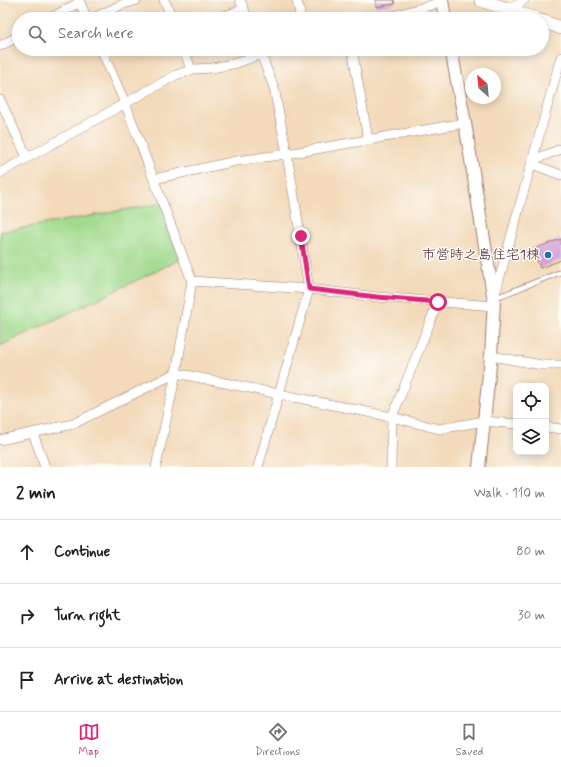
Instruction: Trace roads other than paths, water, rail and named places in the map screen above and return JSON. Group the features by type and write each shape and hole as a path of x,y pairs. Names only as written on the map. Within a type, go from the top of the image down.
{"main road":[{"path":"481,0 516,12"},
{"path":"549,24 561,28"}],"street":[{"path":"106,12 137,0"},
{"path":"164,0 170,12"},
{"path":"240,0 245,12"},
{"path":"297,0 300,12"},
{"path":"510,10 524,0"},
{"path":"61,12 79,1 84,12"},
{"path":"405,12 442,1 444,12"},
{"path":"236,12 244,9"},
{"path":"0,46 12,40"},
{"path":"104,56 125,103 192,281 176,372 156,467"},
{"path":"186,56 191,70"},
{"path":"0,172 176,75 191,70 237,63 250,56"},
{"path":"258,467 309,289 287,154 274,88 262,56"},
{"path":"353,56 368,139"},
{"path":"452,56 465,123 494,302 491,356 479,467"},
{"path":"494,302 561,57"},
{"path":"0,100 27,157"},
{"path":"154,179 236,161 287,154 465,123"},
{"path":"533,162 561,149"},
{"path":"533,162 561,175"},
{"path":"192,281 309,289 438,302 494,302"},
{"path":"391,467 392,417 438,302"},
{"path":"491,356 542,365 561,366"},
{"path":"0,440 73,424 176,372 392,417 439,429 484,421 513,424"},
{"path":"549,427 561,429"},
{"path":"33,433 45,467"}],"lane":[{"path":"494,302 561,272"}],"place":[{"name":"市営時之島住宅1棟","path":"548,255"}]}
